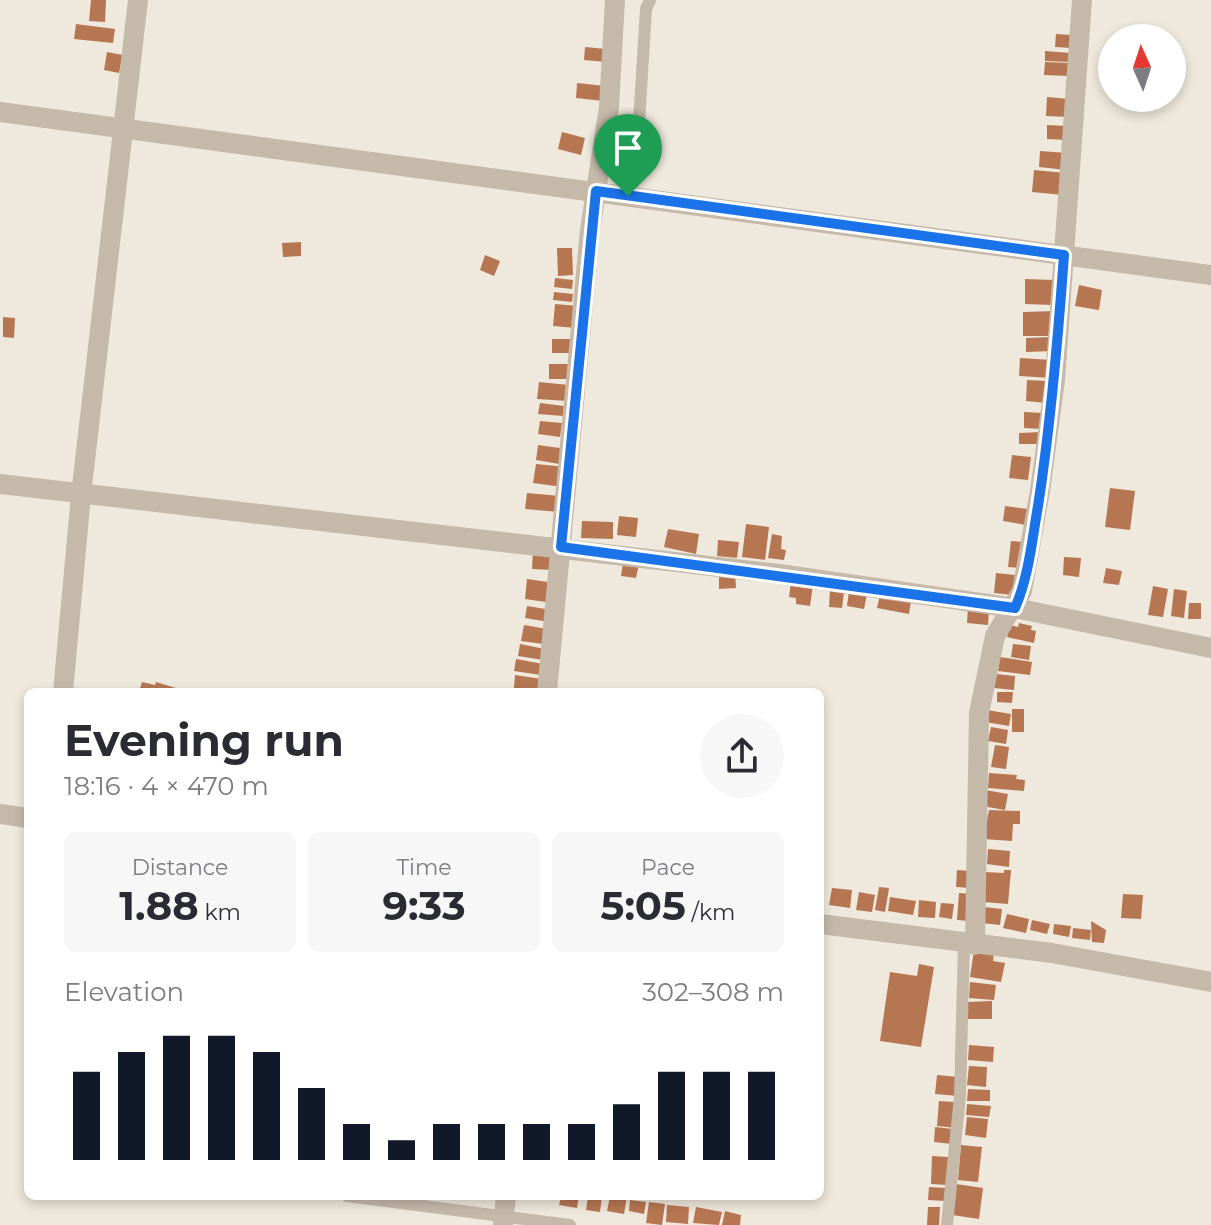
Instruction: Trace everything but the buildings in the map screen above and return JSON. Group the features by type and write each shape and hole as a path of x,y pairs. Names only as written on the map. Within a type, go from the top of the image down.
{"street":[{"path":"63,688 81,495 138,0"},
{"path":"547,688 596,191 609,107 615,0"},
{"path":"969,944 979,713 995,636 1015,608 1022,591 1055,380 1082,0"},
{"path":"0,112 1211,275"},
{"path":"0,484 561,547 1015,608 1211,648"},
{"path":"0,814 24,817"},
{"path":"824,925 1077,957 1211,982"}],"lane":[{"path":"628,196 637,154 646,9 650,0"},
{"path":"947,1225 960,1096 969,944"},
{"path":"386,1200 505,1212 570,1225"}],"route":[{"path":"596,191 628,196 1064,255 1055,380 1040,491 1022,591 1015,608 561,547 596,191"}]}
